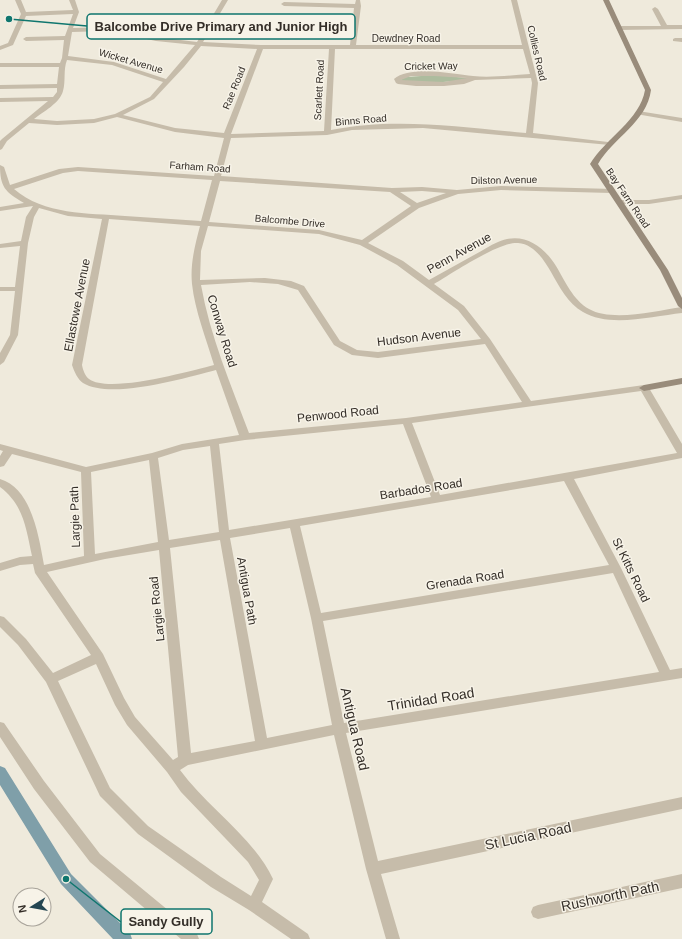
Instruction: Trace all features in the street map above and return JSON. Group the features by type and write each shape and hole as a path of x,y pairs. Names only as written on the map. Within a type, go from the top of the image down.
{"street":[{"path":"0,48 11,44 24,14 18,0"},
{"path":"0,148 2,139 28,121 60,92 62,65 65,58 67,38 76,12 72,0"},
{"path":"28,121 58,123 94,120 118,115 152,98 168,82 199,44 225,0"},
{"name":"Collies Road","path":"514,0 535,83 529,135"},
{"name":"Bay Farm Road","path":"606,0 648,90 649,97 638,113 608,144 594,164 611,191 621,202 664,270 682,306"},
{"path":"284,4 358,3 353,47"},
{"path":"655,9 665,27"},
{"path":"24,14 76,12"},
{"path":"619,28 682,27"},
{"name":"Dewdney Road","path":"70,30 108,29 156,39 199,44 261,47 527,47"},
{"path":"26,39 67,38"},
{"name":"Rae Road","path":"228,136 227,132 261,47"},
{"name":"Scarlett Road","path":"327,133 332,47"},
{"name":"Wicket Avenue","path":"65,58 97,60 114,64 148,77 168,82"},
{"path":"0,65 62,65"},
{"name":"Cricket Way","path":"474,78 464,82 416,84 398,82 397,79 401,75 428,74 463,75 474,78 534,76"},
{"path":"0,87 60,86"},
{"path":"0,100 55,98"},
{"path":"638,113 682,120"},
{"name":"Binns Road","path":"118,115 175,130 228,136 327,133 352,128 423,126 529,135 608,144"},
{"name":"Conway Road","path":"228,136 197,250 196,283 200,304 219,366 245,437"},
{"path":"0,167 5,186"},
{"name":"Farham Road","path":"5,186 62,171 78,169 392,190 422,189 457,192"},
{"name":"Balcombe Drive","path":"5,186 34,204 68,214 319,232 363,243 400,263 461,308 487,341 528,404"},
{"name":"Dilston Avenue","path":"363,243 416,206 457,192 501,188 611,191"},
{"name":"Farham Road","path":"392,190 408,199 416,206"},
{"path":"621,202 649,202 682,197"},
{"path":"0,208 19,207 34,204 24,243 14,335 4,345 0,362"},
{"name":"Ellastowe Avenue","path":"106,217 77,365 78,370 86,380 98,385 118,386 167,380 219,366"},
{"name":"Penn Avenue","path":"428,284 501,243 509,240 519,240 542,251 573,300 584,311 600,316 616,316 682,310"},
{"path":"0,246 24,243"},
{"name":"Hudson Avenue","path":"196,283 278,280 292,283 301,288 337,343 355,353 378,355 487,341"},
{"path":"0,289 19,289"},
{"name":"Penwood Road","path":"5,448 86,470 153,456 182,447 214,441 406,421 644,388 682,381"},
{"path":"644,388 682,453"},
{"path":"406,421 437,500"},
{"name":"Antigua Path","path":"214,441 224,534 262,745"},
{"path":"0,464 5,448"},
{"name":"Barbados Road","path":"164,544 568,478 682,453"},
{"name":"Largie Road","path":"153,456 164,544 185,760"},
{"name":"Largie Path","path":"86,470 90,559 164,544"},
{"name":"St Kitts Road","path":"568,478 616,568 667,676"},
{"path":"0,482 9,488 24,508 38,565 99,657 119,701 132,721 172,768 186,788 254,858 266,879 254,905"},
{"name":"Antigua Road","path":"294,523 317,618 339,729 373,869 393,939"},
{"path":"0,567 20,561 38,565 90,559"},
{"name":"Grenada Road","path":"317,618 616,568"},
{"path":"0,620 22,642 50,679 105,792 143,830 216,882 254,905 303,939"},
{"path":"50,679 99,657"},
{"name":"Trinidad Road","path":"185,760 339,729 682,673"},
{"path":"0,727 39,785 95,858 192,939"},
{"path":"172,768 185,760"},
{"name":"St Lucia Road","path":"373,869 682,804"},
{"name":"Rushworth Path","path":"538,912 682,881"}],"green space":[{"path":"436,75 467,78 467,80 431,83 403,82 400,80 406,77"}],"waterway":[{"path":"0,772 66,879 124,939"}],"place":[{"name":"Balcombe Drive Primary and Junior High","path":"9,19"},
{"name":"Sandy Gully","path":"66,879"}]}
